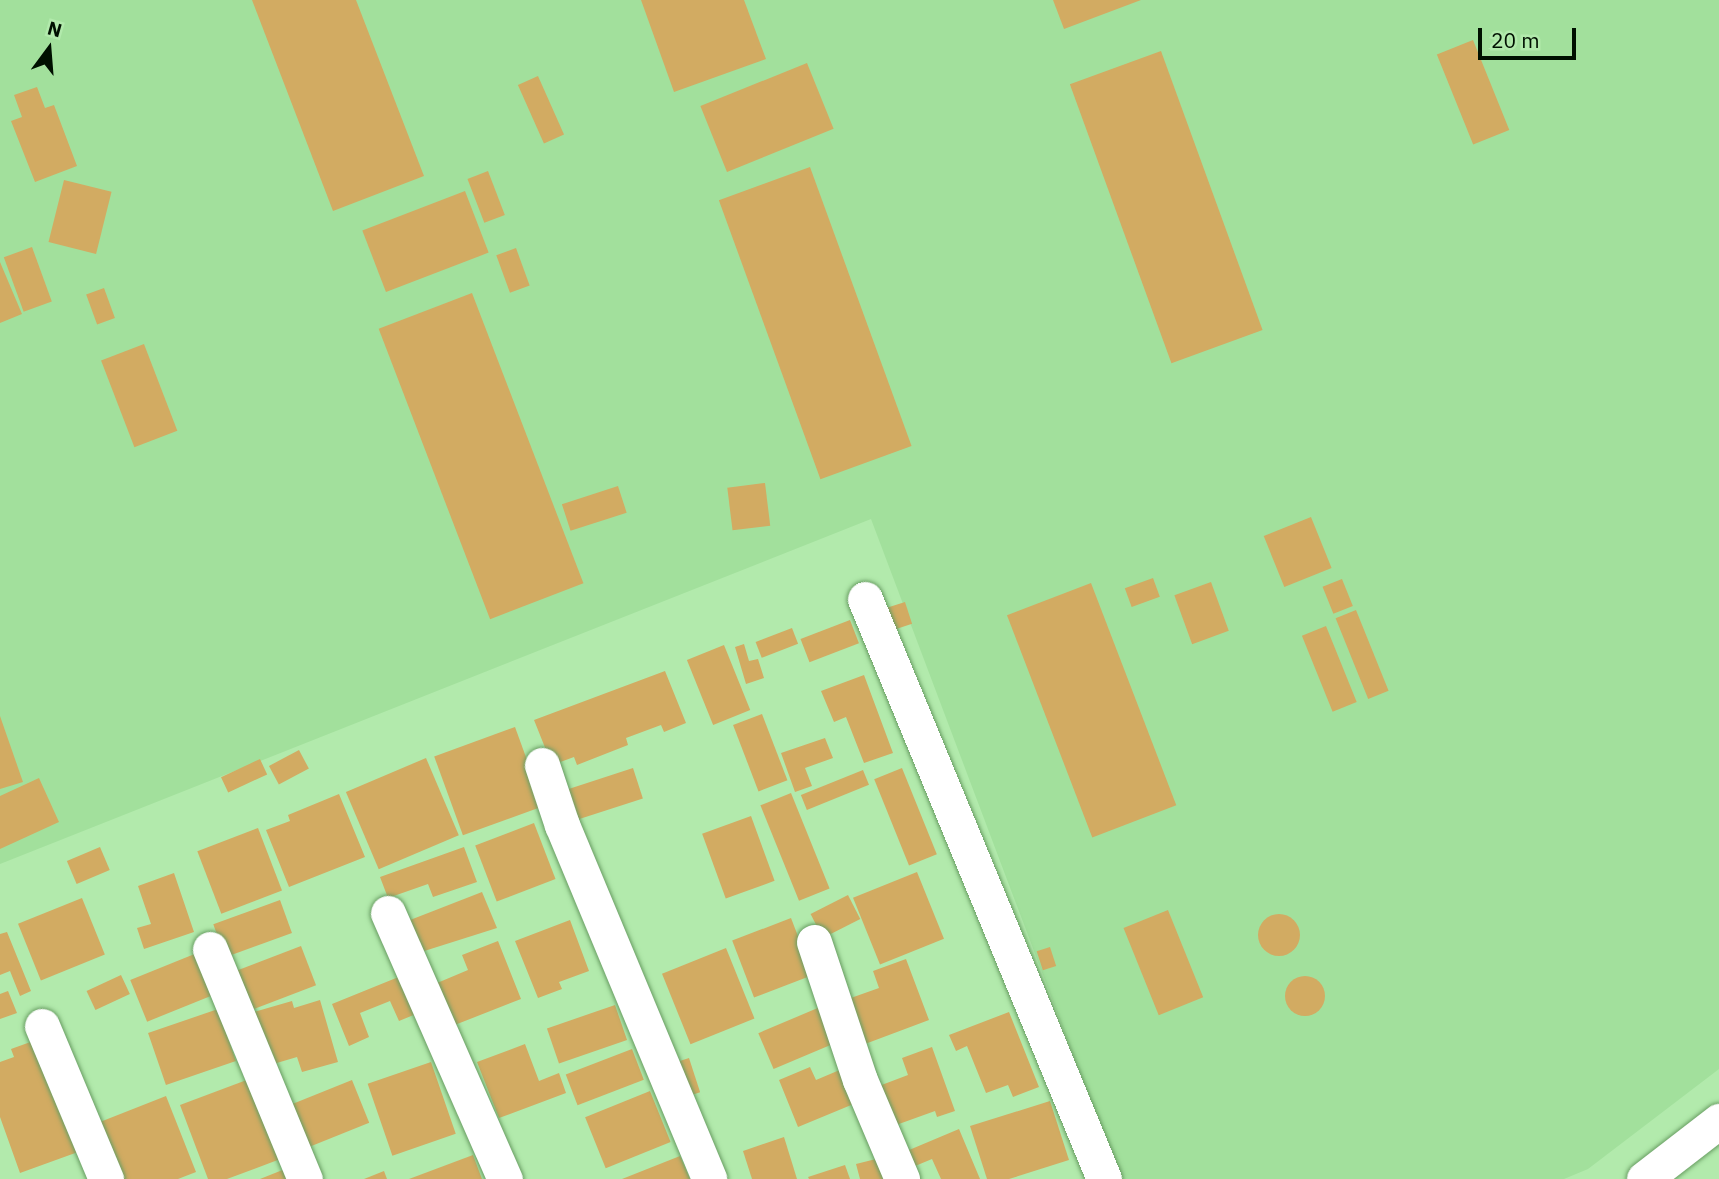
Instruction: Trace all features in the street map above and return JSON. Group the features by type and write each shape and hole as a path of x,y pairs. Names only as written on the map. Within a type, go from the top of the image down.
{"street":[{"path":"865,599 1104,1179"},
{"path":"542,765 562,825 709,1179"},
{"path":"388,913 505,1179"},
{"path":"814,942 860,1080 902,1179"},
{"path":"211,949 305,1179"},
{"path":"42,1026 106,1179"},
{"path":"1644,1179 1719,1121"}],"shaded area":[{"path":"0,0 1719,0 1719,1069 1588,1169 1564,1179 1120,1179 871,519 0,864"}],"building":[{"path":"252,0 356,0 424,176 333,211"},
{"path":"641,0 744,0 766,59 674,92"},
{"path":"1053,0 1141,0 1064,29"},
{"path":"1473,40 1509,130 1473,145 1437,55"},
{"path":"1161,51 1263,330 1171,363 1070,84"},
{"path":"807,63 834,129 727,172 700,106"},
{"path":"538,76 564,134 544,143 518,85"},
{"path":"37,87 45,108 54,105 77,166 35,182 11,121 22,117 14,95"},
{"path":"810,167 912,446 820,479 719,200"},
{"path":"488,171 505,215 484,223 467,179"},
{"path":"64,180 112,192 96,254 49,242"},
{"path":"465,191 489,253 386,292 362,230"},
{"path":"32,247 52,302 24,312 4,257"},
{"path":"516,248 530,286 510,293 496,255"},
{"path":"0,262 22,314 0,323"},
{"path":"104,288 115,318 97,325 86,294"},
{"path":"472,293 583,583 490,619 379,329"},
{"path":"144,344 177,431 134,447 101,360"},
{"path":"765,483 770,526 733,530 727,488"},
{"path":"618,486 627,513 571,531 562,504"},
{"path":"1311,517 1332,568 1284,587 1264,536"},
{"path":"1153,578 1160,597 1132,607 1125,588"},
{"path":"1342,579 1353,606 1333,614 1323,587"},
{"path":"1211,582 1229,631 1192,644 1174,595"},
{"path":"1091,583 1176,805 1092,837 1007,615"},
{"path":"905,602 912,624 894,630 887,608"},
{"path":"1356,610 1389,691 1368,699 1336,618"},
{"path":"850,620 859,643 809,662 801,639"},
{"path":"1326,626 1357,702 1333,712 1302,636"},
{"path":"792,628 798,644 762,658 756,642"},
{"path":"744,644 749,661 758,659 764,678 746,684 735,647"},
{"path":"724,645 750,710 713,725 687,660"},
{"path":"665,671 686,723 664,732 661,725 626,738 628,745 577,765 574,757 552,765 534,720"},
{"path":"864,675 893,753 864,763 846,717 834,722 821,691"},
{"path":"762,714 787,780 759,791 733,725"},
{"path":"0,716 23,782 0,789"},
{"path":"515,727 544,806 463,835 434,756"},
{"path":"825,738 833,758 805,768 812,786 795,792 781,753"},
{"path":"299,750 309,769 279,785 269,766"},
{"path":"426,758 459,835 379,869 346,792"},
{"path":"260,759 267,774 228,793 221,777"},
{"path":"633,768 643,798 576,820 566,790"},
{"path":"902,768 937,854 909,865 874,779"},
{"path":"863,770 869,785 807,810 801,795"},
{"path":"39,778 59,822 0,849 0,796"},
{"path":"791,793 830,888 799,901 760,805"},
{"path":"339,794 365,857 289,887 266,830 290,821 288,815"},
{"path":"751,816 775,881 726,899 702,834"},
{"path":"534,823 556,879 497,902 475,846"},
{"path":"258,828 282,891 221,914 197,851"},
{"path":"100,847 110,870 77,884 67,861"},
{"path":"464,847 477,882 433,897 428,884 388,898 380,877"},
{"path":"917,872 944,939 880,965 853,898"},
{"path":"174,873 194,932 144,949 137,928 151,924 138,886"},
{"path":"482,892 497,928 418,953 405,922"},
{"path":"848,895 860,919 823,938 811,914"},
{"path":"82,898 105,955 41,980 18,924"},
{"path":"280,900 292,933 225,957 213,924"},
{"path":"1168,910 1203,997 1159,1015 1123,928"},
{"path":"1279,914 1294,920 1300,935 1294,950 1279,956 1264,950 1258,935 1264,920"},
{"path":"791,918 813,975 754,998 732,941"},
{"path":"570,920 589,971 559,982 562,989 538,998 515,941"},
{"path":"7,932 31,991 20,996 10,971 0,975 0,934"},
{"path":"498,941 521,999 447,1028 430,986 468,970 462,955"},
{"path":"301,946 316,985 247,1012 232,973"},
{"path":"1050,947 1056,966 1043,970 1037,951"},
{"path":"726,948 754,1018 690,1044 662,974"},
{"path":"197,953 214,995 147,1022 130,980"},
{"path":"906,959 929,1020 865,1044 848,999 879,988 873,971"},
{"path":"121,975 130,994 95,1010 87,991"},
{"path":"401,976 416,1014 399,1021 390,1001 360,1013 369,1037 349,1046 332,1004"},
{"path":"1305,976 1313,977 1319,982 1324,988 1324,1004 1319,1010 1313,1015 1305,1016 1297,1015 1291,1010 1286,1004 1285,996 1286,988 1291,982 1297,977"},
{"path":"8,991 17,1013 0,1019 0,994"},
{"path":"320,1000 338,1062 302,1072 297,1057 270,1065 254,1012 292,1001 294,1008"},
{"path":"615,1005 627,1040 559,1063 547,1028"},
{"path":"820,1007 835,1043 774,1069 758,1033"},
{"path":"218,1009 236,1061 166,1085 148,1033"},
{"path":"1009,1012 1039,1087 1013,1097 1008,1085 986,1093 967,1046 956,1051 949,1035"},
{"path":"36,1040 78,1152 20,1173 0,1117 0,1062 14,1057 11,1049"},
{"path":"525,1044 539,1081 559,1073 566,1093 499,1118 477,1062"},
{"path":"932,1047 955,1111 937,1117 935,1111 885,1129 871,1089 908,1075 902,1058"},
{"path":"632,1049 644,1080 578,1105 566,1074"},
{"path":"689,1058 700,1092 685,1097 674,1063"},
{"path":"431,1062 456,1134 392,1156 368,1084"},
{"path":"810,1067 816,1080 842,1069 856,1103 798,1127 779,1080"},
{"path":"252,1078 283,1158 227,1179 208,1179 180,1105"},
{"path":"352,1080 369,1123 307,1148 290,1105"},
{"path":"650,1091 671,1142 606,1168 585,1117"},
{"path":"166,1096 196,1172 178,1179 123,1179 100,1122"},
{"path":"1050,1101 1069,1160 1009,1179 987,1179 970,1126"},
{"path":"959,1129 980,1179 941,1179 932,1159 908,1169 902,1153"},
{"path":"784,1137 797,1179 752,1179 743,1151"},
{"path":"473,1155 482,1179 409,1179"},
{"path":"680,1156 690,1179 622,1179"},
{"path":"884,1157 890,1179 860,1179 856,1164"},
{"path":"845,1165 850,1179 808,1177"},
{"path":"285,1169 289,1179 260,1179"},
{"path":"384,1171 387,1179 364,1179"}]}
